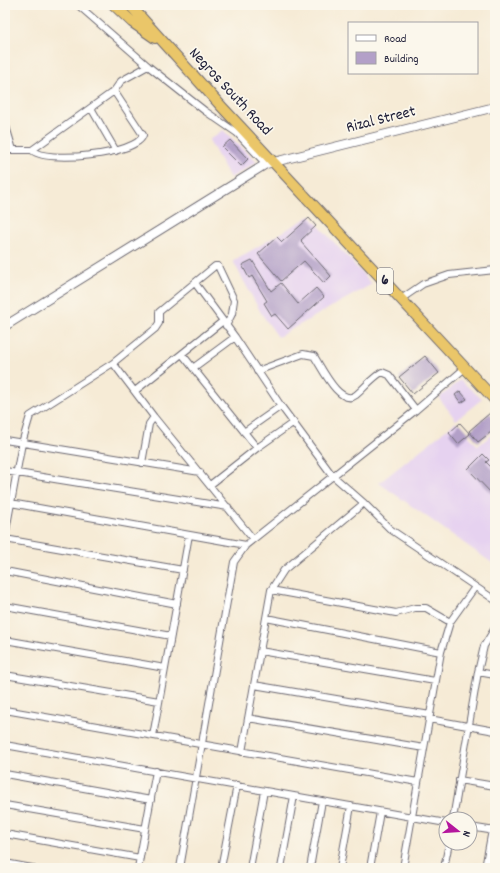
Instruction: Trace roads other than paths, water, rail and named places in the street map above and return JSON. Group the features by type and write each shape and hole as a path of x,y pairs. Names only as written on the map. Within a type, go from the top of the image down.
{"highway":[{"name":"Negros South Road","path":"114,5 132,22 164,44"},
{"name":"Negros South Road","path":"130,5 270,163"},
{"name":"6","path":"270,163 403,297 495,400"}],"street":[{"path":"78,5 120,39 148,66 237,133 270,163"},
{"path":"5,150 32,150 114,91 121,81 148,66"},
{"path":"32,150 36,154 46,156 91,156 116,151 141,139 143,135 114,91"},
{"name":"Rizal Street","path":"5,326 270,163 495,107"},
{"path":"91,108 116,151"},
{"path":"5,123 13,150"},
{"path":"5,536 8,503 30,416 113,363 155,329 159,323 159,312 212,267 218,266 234,300 232,314 225,324 182,354 135,391"},
{"path":"403,297 423,284 449,275 495,270"},
{"path":"195,283 235,337 281,406 332,475 364,503 390,529 495,600"},
{"path":"194,368 235,337"},
{"path":"182,354 257,448"},
{"path":"258,371 304,354 309,354 314,356 340,395 347,398 354,396 382,372 389,375 416,410"},
{"path":"113,363 154,417 253,539"},
{"path":"180,868 231,572 234,562 246,545 253,539 416,410 465,368"},
{"path":"244,432 281,406"},
{"path":"142,463 148,424 154,417"},
{"path":"210,485 257,448 294,422"},
{"path":"5,440 200,472"},
{"path":"5,471 228,507"},
{"path":"8,503 246,545"},
{"path":"242,752 271,590 284,570 364,503"},
{"path":"153,736 189,535"},
{"path":"5,539 183,570"},
{"path":"5,571 177,604"},
{"path":"403,868 441,652 450,622 475,587"},
{"path":"271,590 396,613 415,608 426,608 450,622"},
{"path":"5,606 171,636"},
{"path":"266,618 441,652"},
{"path":"454,811 478,672 484,646 495,628"},
{"path":"5,640 165,668"},
{"path":"260,651 436,682"},
{"path":"478,672 495,675"},
{"path":"5,675 159,701"},
{"path":"254,685 495,730"},
{"path":"5,710 418,782"},
{"path":"248,718 424,748"},
{"path":"5,745 438,822"},
{"path":"138,868 156,772"},
{"path":"5,774 151,800"},
{"path":"459,780 495,786"},
{"path":"221,868 237,785"},
{"path":"250,868 264,791"},
{"path":"281,868 294,796"},
{"path":"310,868 322,801"},
{"path":"5,805 145,829"},
{"path":"340,868 351,806"},
{"path":"370,868 380,812"},
{"path":"478,828 493,830 485,868"},
{"path":"5,834 140,858"},
{"path":"444,868 447,851"},
{"path":"5,863 32,868"}]}
